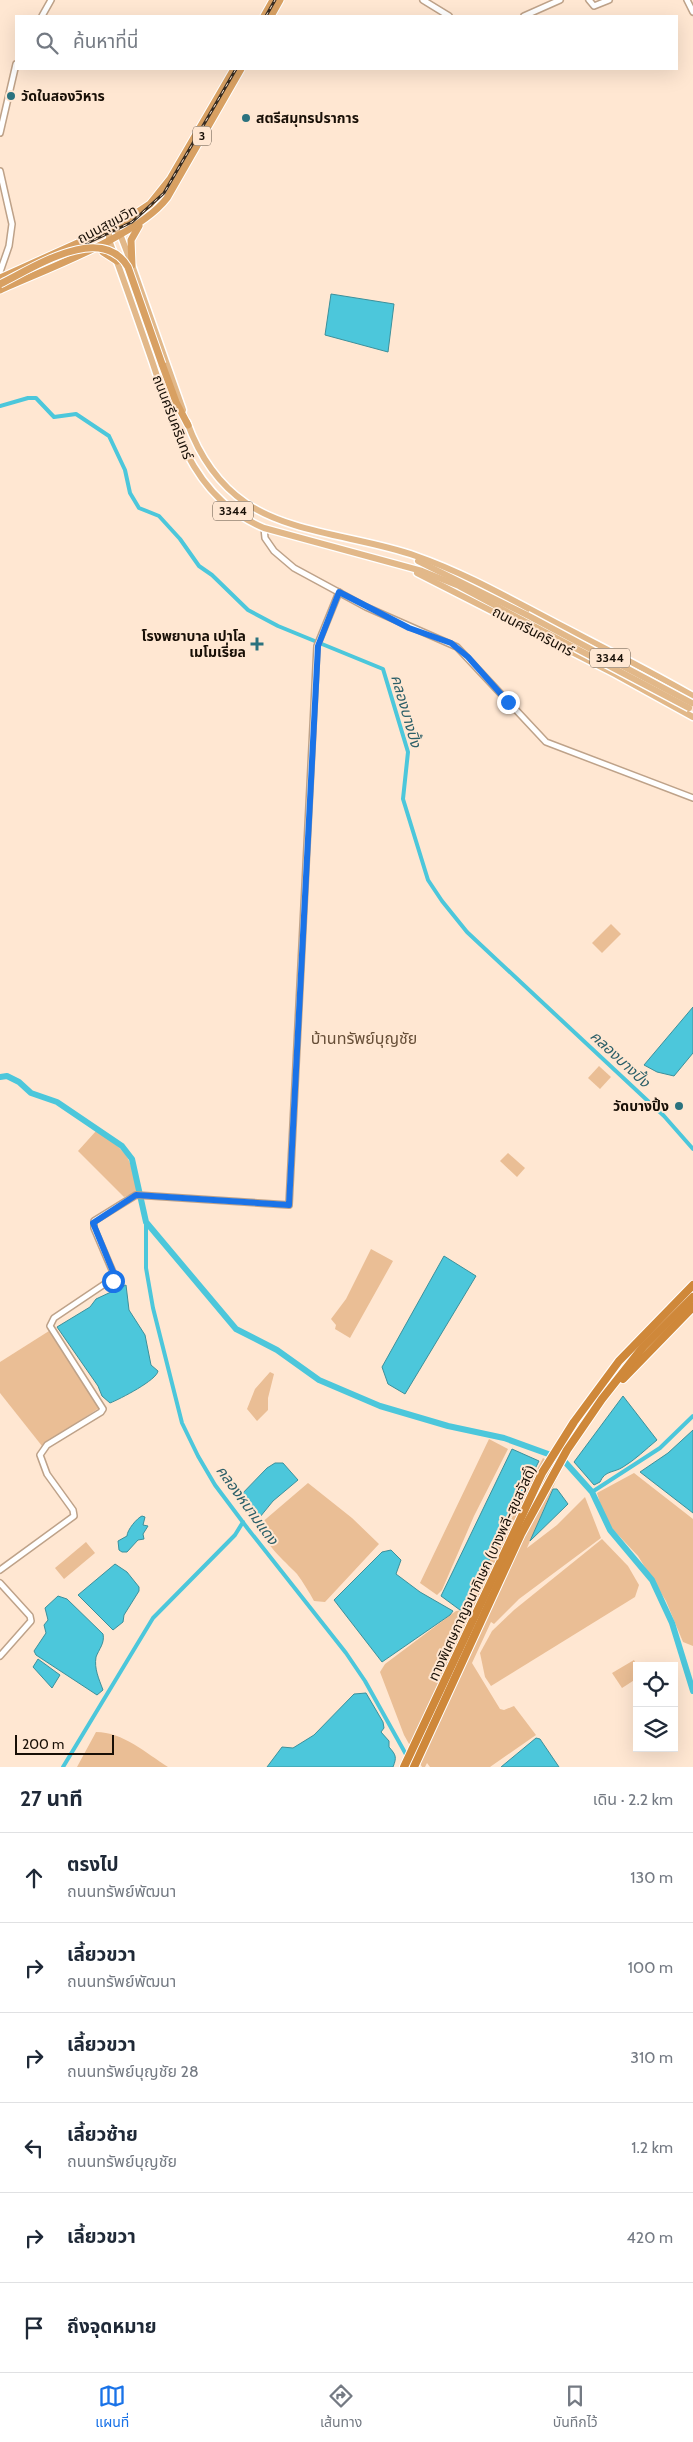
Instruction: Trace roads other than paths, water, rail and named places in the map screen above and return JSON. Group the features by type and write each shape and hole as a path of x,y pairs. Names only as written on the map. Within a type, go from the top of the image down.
{"highway":[{"path":"265,15 273,0"},
{"path":"272,15 280,0"},
{"name":"ถนนสุขุมวิท","path":"0,278 111,228 140,211 166,185 233,70"},
{"name":"ถนนสุขุมวิท","path":"0,290 109,240 144,220 167,198 240,70"},
{"path":"132,265 130,240 144,220 139,218 140,211"},
{"path":"88,237 93,241 93,247"},
{"path":"0,284 74,250 93,247 108,250 121,258 128,267 176,402 188,425"},
{"path":"83,252 104,252 117,261"},
{"name":"ทางพิเศษกาญจนาภิเษก (บางพลี-สุขสวัสดิ์)","path":"404,1767 542,1473 574,1422 619,1361 693,1285"},
{"name":"ทางพิเศษกาญจนาภิเษก (บางพลี-สุขสวัสดิ์)","path":"414,1767 521,1534 562,1457 602,1399 654,1335 693,1296"},
{"path":"602,1399 693,1308"}],"main road":[{"name":"ถนนศรีนครินทร์","path":"526,618 434,575 264,528 247,520 225,504 202,480 187,457 109,240 111,228 120,234 188,425 210,468 228,489 246,503 278,519 410,554 450,569 631,662 692,704"},
{"path":"124,282 130,276 137,279"},
{"name":"ถนนศรีนครินทร์","path":"373,544 430,566 692,704"},
{"name":"ถนนศรีนครินทร์","path":"369,556 434,581 623,678 693,717"},
{"path":"582,657 588,657 593,653 594,648 590,641"},
{"path":"623,678 619,672 619,667 624,663 631,662"}],"street":[{"path":"43,15 51,0"},
{"path":"423,0 447,15"},
{"path":"526,15 560,0"},
{"path":"589,0 594,6 609,0"},
{"path":"687,0 693,12"},
{"path":"0,134 15,68"},
{"path":"0,170 12,218 12,228 9,246 0,272"},
{"path":"264,528 265,538 284,562 409,628 444,640 456,647 546,742 693,798"},
{"path":"0,1570 74,1516 73,1510 46,1474 41,1459 41,1451 64,1434 101,1412 103,1406 50,1323 54,1318 115,1277 93,1223 136,1195 289,1205 318,646 339,592"},
{"path":"0,1583 30,1616 31,1621 0,1656"}],"water":[{"path":"331,294 394,304 388,352 325,335"},
{"path":"693,1007 693,1053 674,1076 657,1072 644,1065"},
{"path":"444,1256 476,1276 405,1394 388,1384 382,1367"},
{"path":"126,1285 129,1310 145,1335 151,1365 158,1371 145,1384 110,1403 102,1396 98,1386 57,1327 90,1307 96,1299"},
{"path":"623,1396 657,1440 632,1461 620,1469 604,1475 600,1482 594,1485 574,1462"},
{"path":"693,1430 693,1513 640,1472 668,1453"},
{"path":"512,1449 539,1461 464,1610 460,1610 441,1596"},
{"path":"275,1463 283,1463 298,1480 273,1501 260,1517 251,1514 238,1498 267,1468"},
{"path":"553,1489 557,1489 568,1504 530,1541"},
{"path":"142,1516 145,1517 143,1525 148,1526 143,1534 144,1539 138,1540 127,1552 122,1552 119,1550 118,1541 127,1536 133,1524"},
{"path":"391,1550 401,1560 396,1574 420,1592 453,1611 382,1662 334,1600 382,1552"},
{"path":"115,1564 127,1572 139,1587 139,1591 124,1615 123,1622 113,1630 78,1595"},
{"path":"58,1596 67,1599 103,1634 102,1643 96,1657 96,1666 103,1690 97,1695 36,1655 34,1651 46,1633 44,1625 48,1620 45,1608"},
{"path":"38,1659 60,1675 52,1688 33,1667"},
{"path":"366,1693 383,1722 384,1728 381,1732 389,1741 389,1747 395,1756 393,1767 267,1767 282,1747 293,1748 314,1735 354,1694"},
{"path":"536,1738 540,1739 559,1767 501,1767"}],"waterway":[{"name":"คลองบางปิ้ง","path":"0,406 28,398 36,398 54,417 76,414 109,436 125,470 130,493 139,508 159,516 180,539 199,566 212,575 248,610 278,626 383,669 408,752 403,799 428,880 467,932 664,1116 693,1149"},
{"path":"0,1077 7,1076 19,1082 31,1093 57,1102 122,1146 132,1159 146,1222 236,1329 277,1350 319,1380 380,1406 448,1426 504,1438 551,1455 566,1463 592,1492 610,1530 652,1580 672,1623 693,1691"},
{"name":"คลองหนามแดง","path":"146,1222 146,1268 153,1308 182,1423 198,1456 215,1485 248,1529 346,1653 365,1681 408,1758"},
{"path":"592,1492 660,1448 693,1416"},
{"path":"63,1767 153,1618 235,1535 243,1522"}],"railway":[{"path":"267,15 275,0"},
{"path":"0,284 132,222 164,193 235,70"}],"place":[{"name":"วัดในสองวิหาร","path":"11,96"},
{"name":"สตรีสมุทรปราการ","path":"246,118"},
{"name":"โรงพยาบาล เปาโล เมโมเรี่ยล","path":"257,644"},
{"name":"วัดบางปิ้ง","path":"679,1106"}],"district":[{"name":"บ้านทรัพย์บุญชัย","path":"364,1038"}]}
